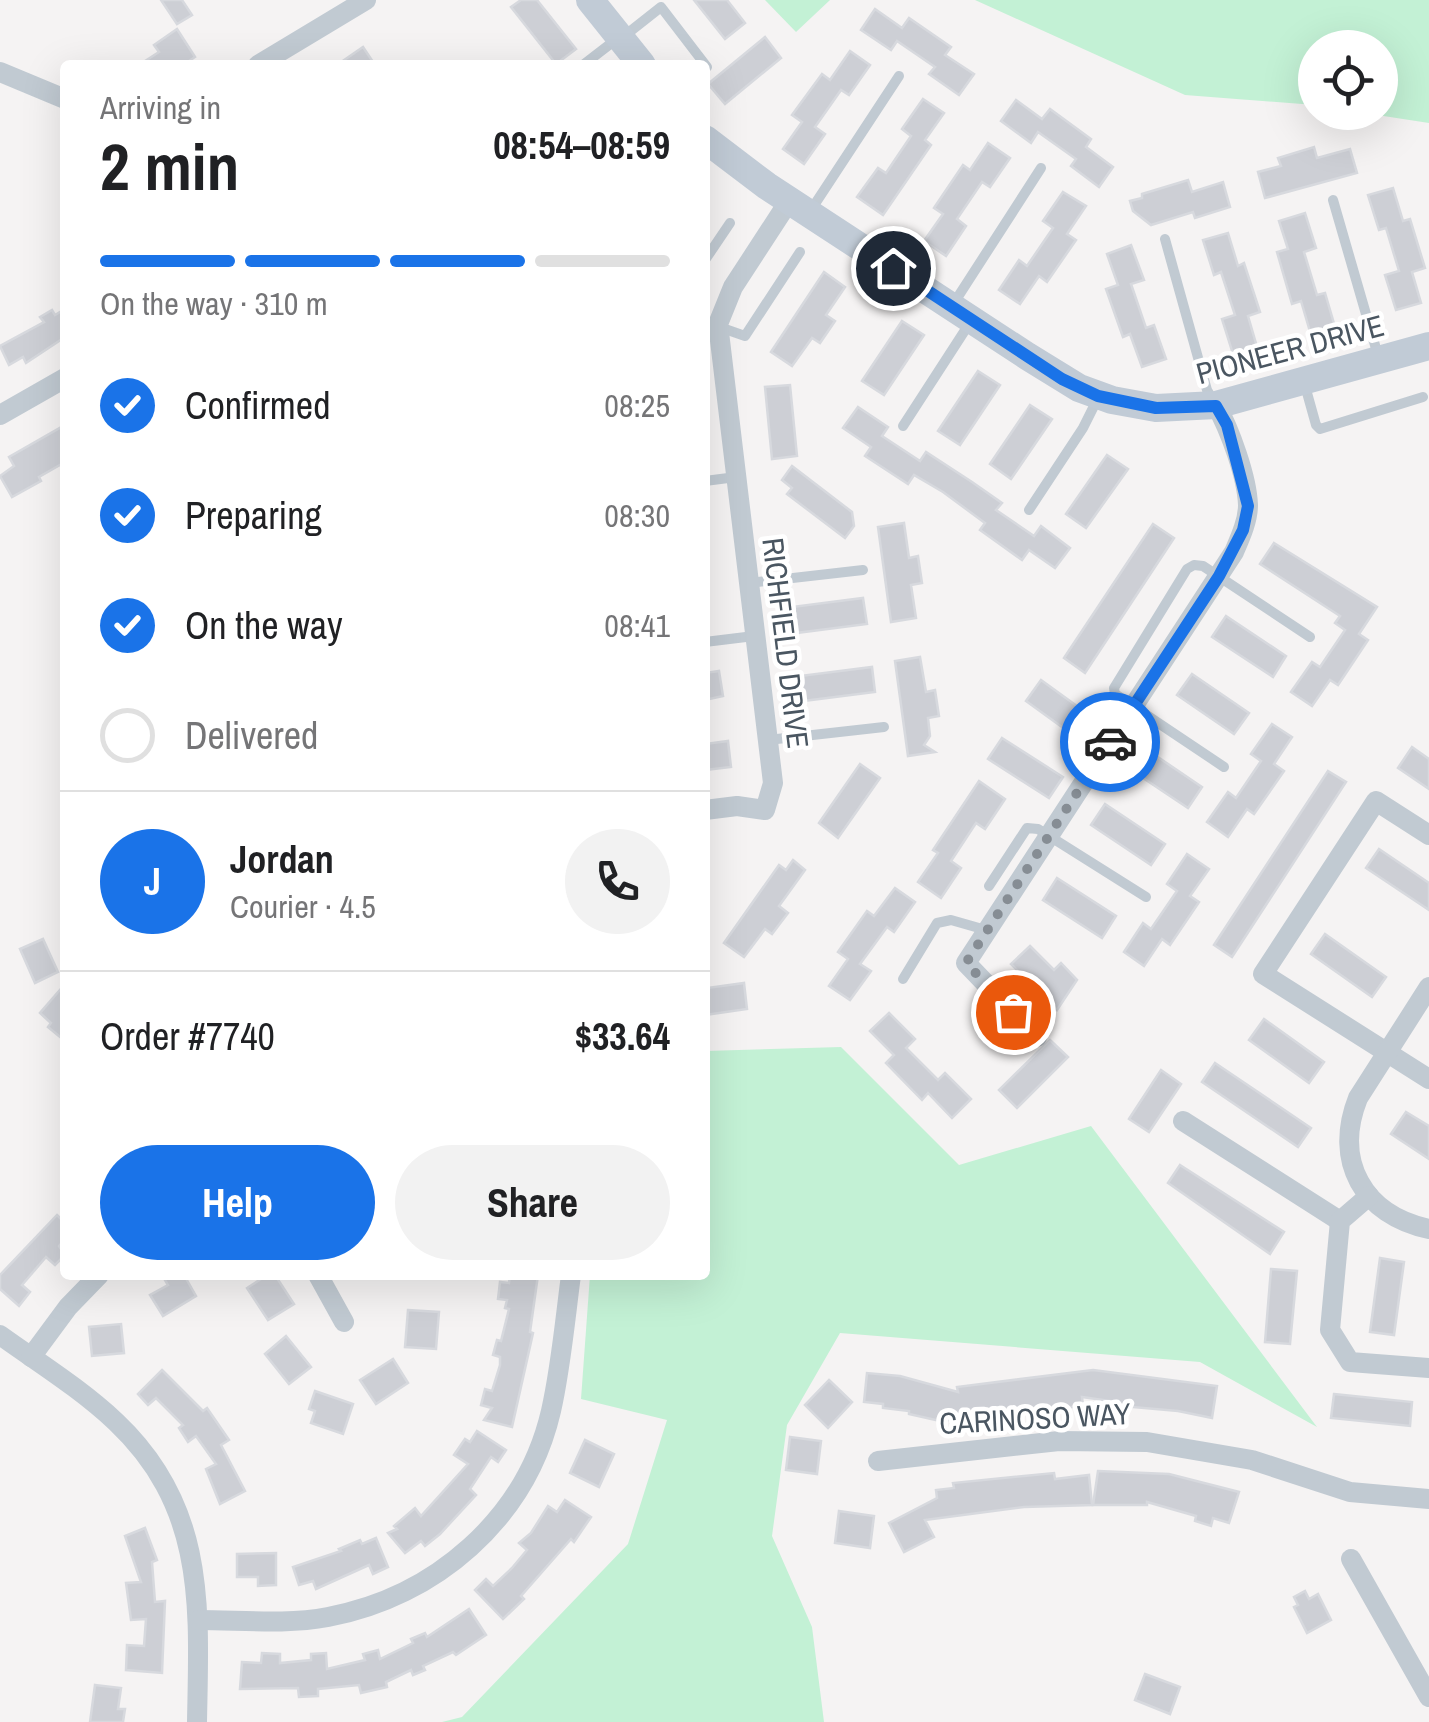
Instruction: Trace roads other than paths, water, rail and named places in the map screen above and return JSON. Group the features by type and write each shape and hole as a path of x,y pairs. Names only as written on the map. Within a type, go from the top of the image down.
{"street":[{"path":"282,59 366,0"},
{"path":"590,0 638,60"},
{"path":"0,72 60,97"},
{"name":"PIONEER DRIVE","path":"710,143 736,166 799,208 1062,379 1098,396 1156,408 1216,406 1429,346"},
{"path":"712,323 733,287 799,208"},
{"name":"RICHFIELD DRIVE","path":"710,809 737,806 765,810 773,783 736,477 712,323"},
{"path":"0,416 60,381"},
{"path":"1037,1036 966,963 1219,576 1243,530 1248,506 1227,425 1216,406"},
{"path":"1429,835 1376,801 1263,974 1429,1079"},
{"path":"1429,987 1358,1098 1350,1117 1350,1159 1368,1196 1397,1219 1429,1229"},
{"path":"1183,1120 1340,1220"},
{"path":"1368,1196 1340,1220 1330,1330 1350,1362 1429,1368"},
{"path":"30,1357 68,1307 95,1280"},
{"path":"321,1280 344,1322"},
{"path":"198,1620 301,1620 356,1611 428,1581 479,1540 518,1490 543,1438 558,1373 570,1280"},
{"path":"0,1334 118,1424 162,1481 189,1543 196,1578 197,1722"},
{"name":"CARINOSO WAY","path":"878,1461 1059,1441 1147,1442 1252,1460 1350,1492 1429,1499"},
{"path":"1350,1559 1429,1697"}],"lane":[{"path":"591,60 661,7 702,60"},
{"path":"799,208 899,76"},
{"path":"903,426 1040,168"},
{"path":"1333,200 1379,360"},
{"path":"710,253 730,223"},
{"path":"1165,239 1207,390 1216,406"},
{"path":"712,323 744,336 800,252"},
{"path":"1304,380 1320,429 1423,397"},
{"path":"1030,510 1083,428 1098,396"},
{"path":"710,480 736,477"},
{"path":"1224,766 1115,694 1114,688 1187,569 1203,566 1310,637"},
{"path":"748,583 863,570"},
{"path":"710,641 754,636"},
{"path":"768,740 884,727"},
{"path":"989,886 1027,828 1038,829 1146,897"},
{"path":"903,979 937,923 951,920 987,930"}]}
